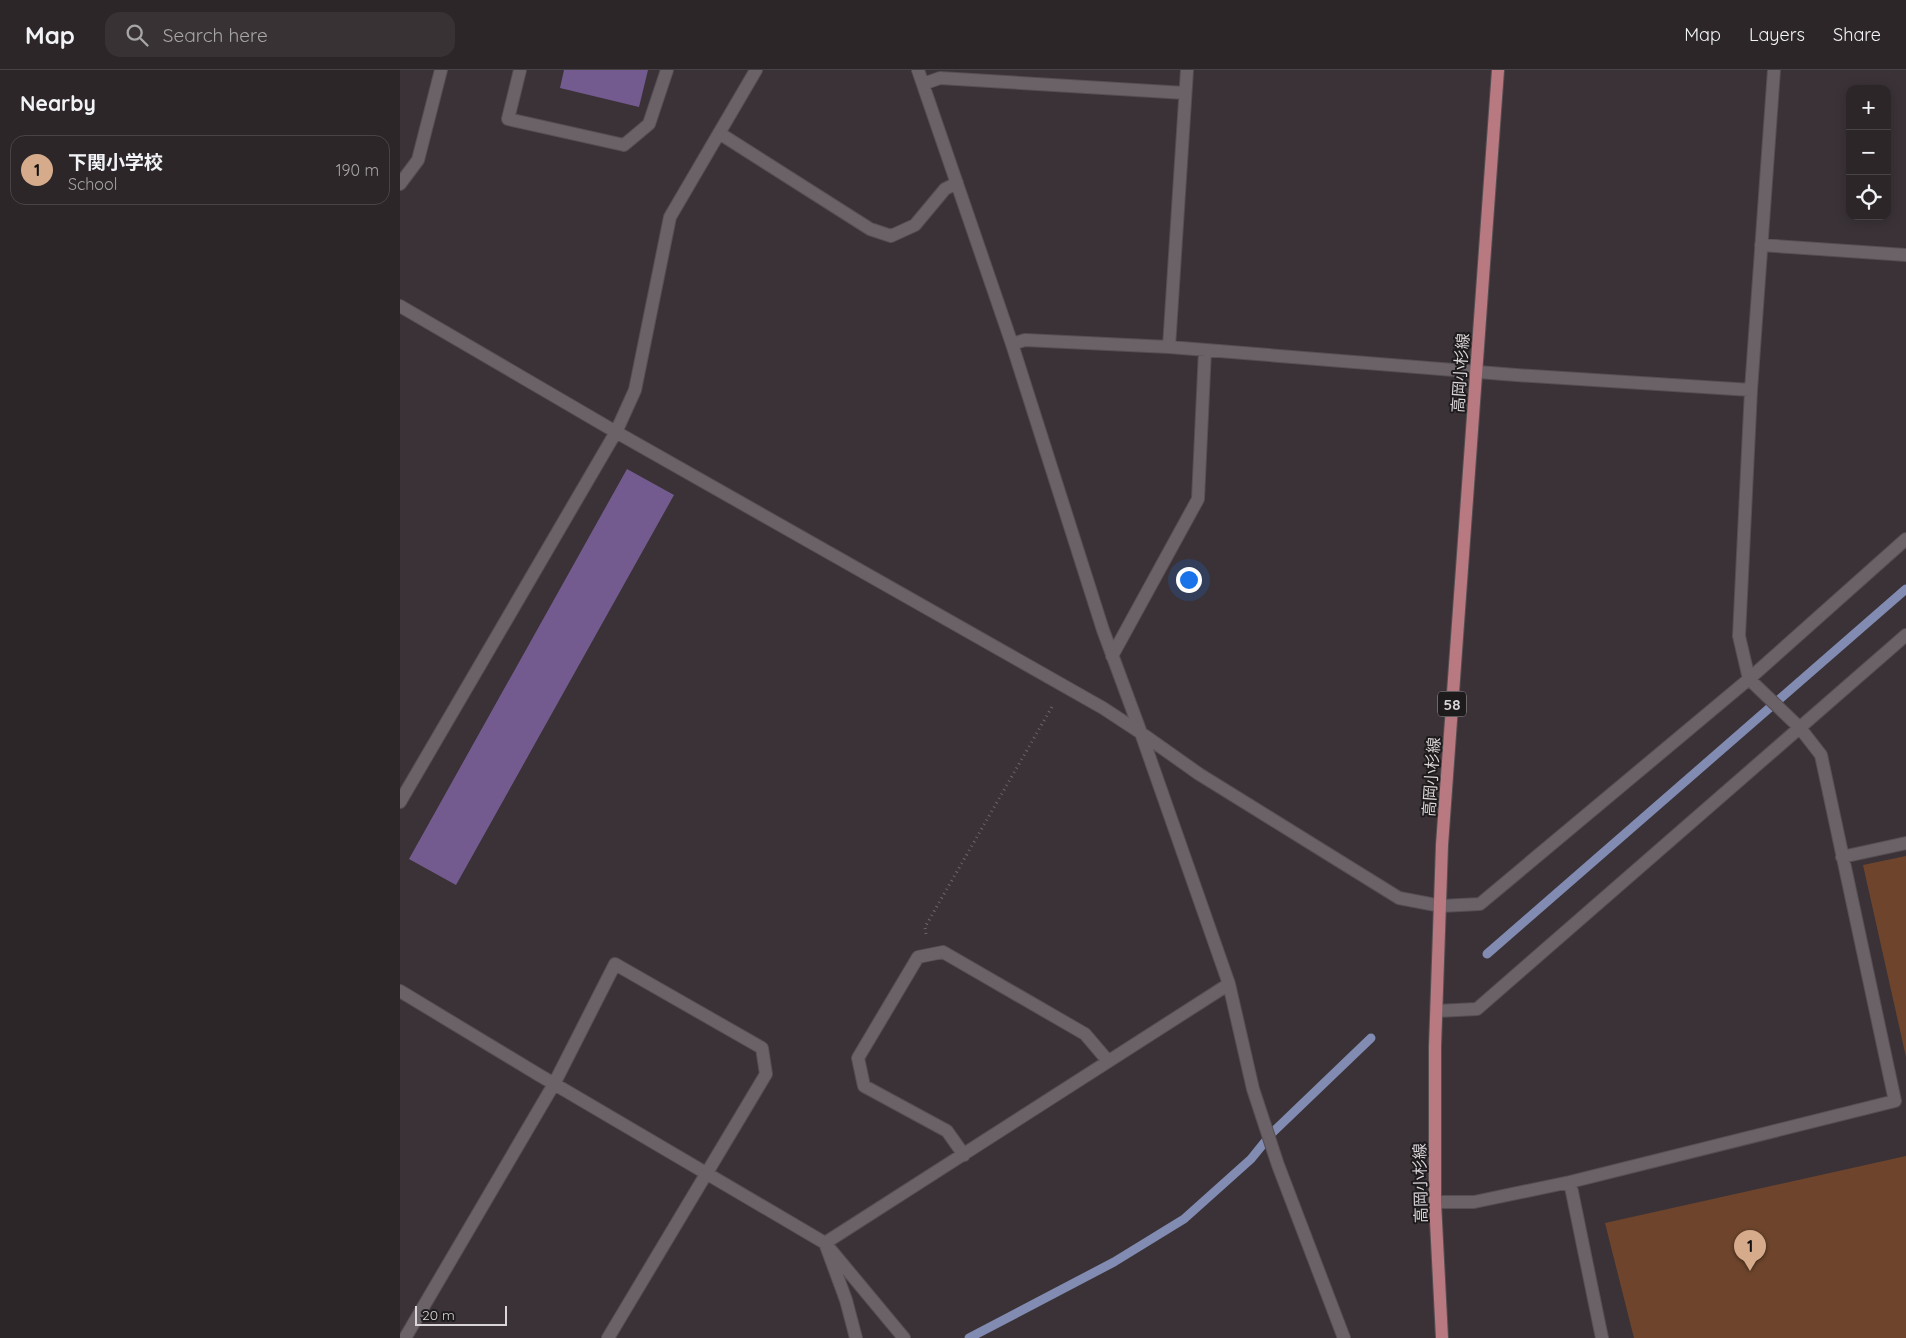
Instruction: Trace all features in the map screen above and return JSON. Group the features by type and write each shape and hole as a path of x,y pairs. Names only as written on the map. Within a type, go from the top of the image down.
{"main road":[{"name":"高岡小杉線","path":"1442,1338 1436,1202 1435,1047 1442,845 1498,70"}],"street":[{"path":"400,184 418,160 441,70"},
{"path":"520,70 508,119 624,145 649,124 667,70"},
{"path":"400,802 616,432 635,390 670,217 756,70"},
{"path":"918,70 1012,344 1100,621 1229,984 1253,1089 1278,1165 1344,1338"},
{"path":"1168,347 1187,70"},
{"path":"1436,1202 1474,1202 1570,1182 1895,1102 1821,755 1800,728 1749,679 1738,636 1751,390 1774,70"},
{"path":"923,84 940,78 1186,93"},
{"path":"719,133 870,229 891,236 915,225 946,189 957,183"},
{"path":"1761,245 1906,255"},
{"path":"400,306 616,432 1064,686 1141,733 1199,774 1399,898 1440,906 1480,904 1749,679 1906,539"},
{"path":"1012,344 1025,340 1168,347 1751,390"},
{"path":"1112,656 1198,499 1205,350"},
{"path":"1437,1011 1477,1009 1906,635"},
{"path":"1842,857 1906,843"},
{"path":"964,1155 947,1131 864,1086 858,1058 918,957 942,952 1085,1034 1108,1061"},
{"path":"405,1338 554,1084 615,964 762,1048 766,1074 608,1338"},
{"path":"825,1243 1229,984"},
{"path":"400,991 825,1243 904,1338"},
{"path":"1570,1182 1602,1338"},
{"path":"825,1243 846,1300 856,1338"}],"path":[{"path":"928,954 925,927 1064,686"}],"shaded area":[{"path":"1906,856 1906,1057 1863,865"},
{"path":"1906,1156 1906,1338 1634,1338 1605,1223"}],"building":[{"path":"564,70 648,70 639,107 560,88"},
{"path":"627,469 674,495 456,885 409,859"}],"waterway":[{"path":"1487,954 1906,589"},
{"path":"969,1338 1114,1262 1184,1219 1251,1159 1272,1133 1371,1038"}],"place":[{"name":"下関小学校","path":"1750,1271"}]}
